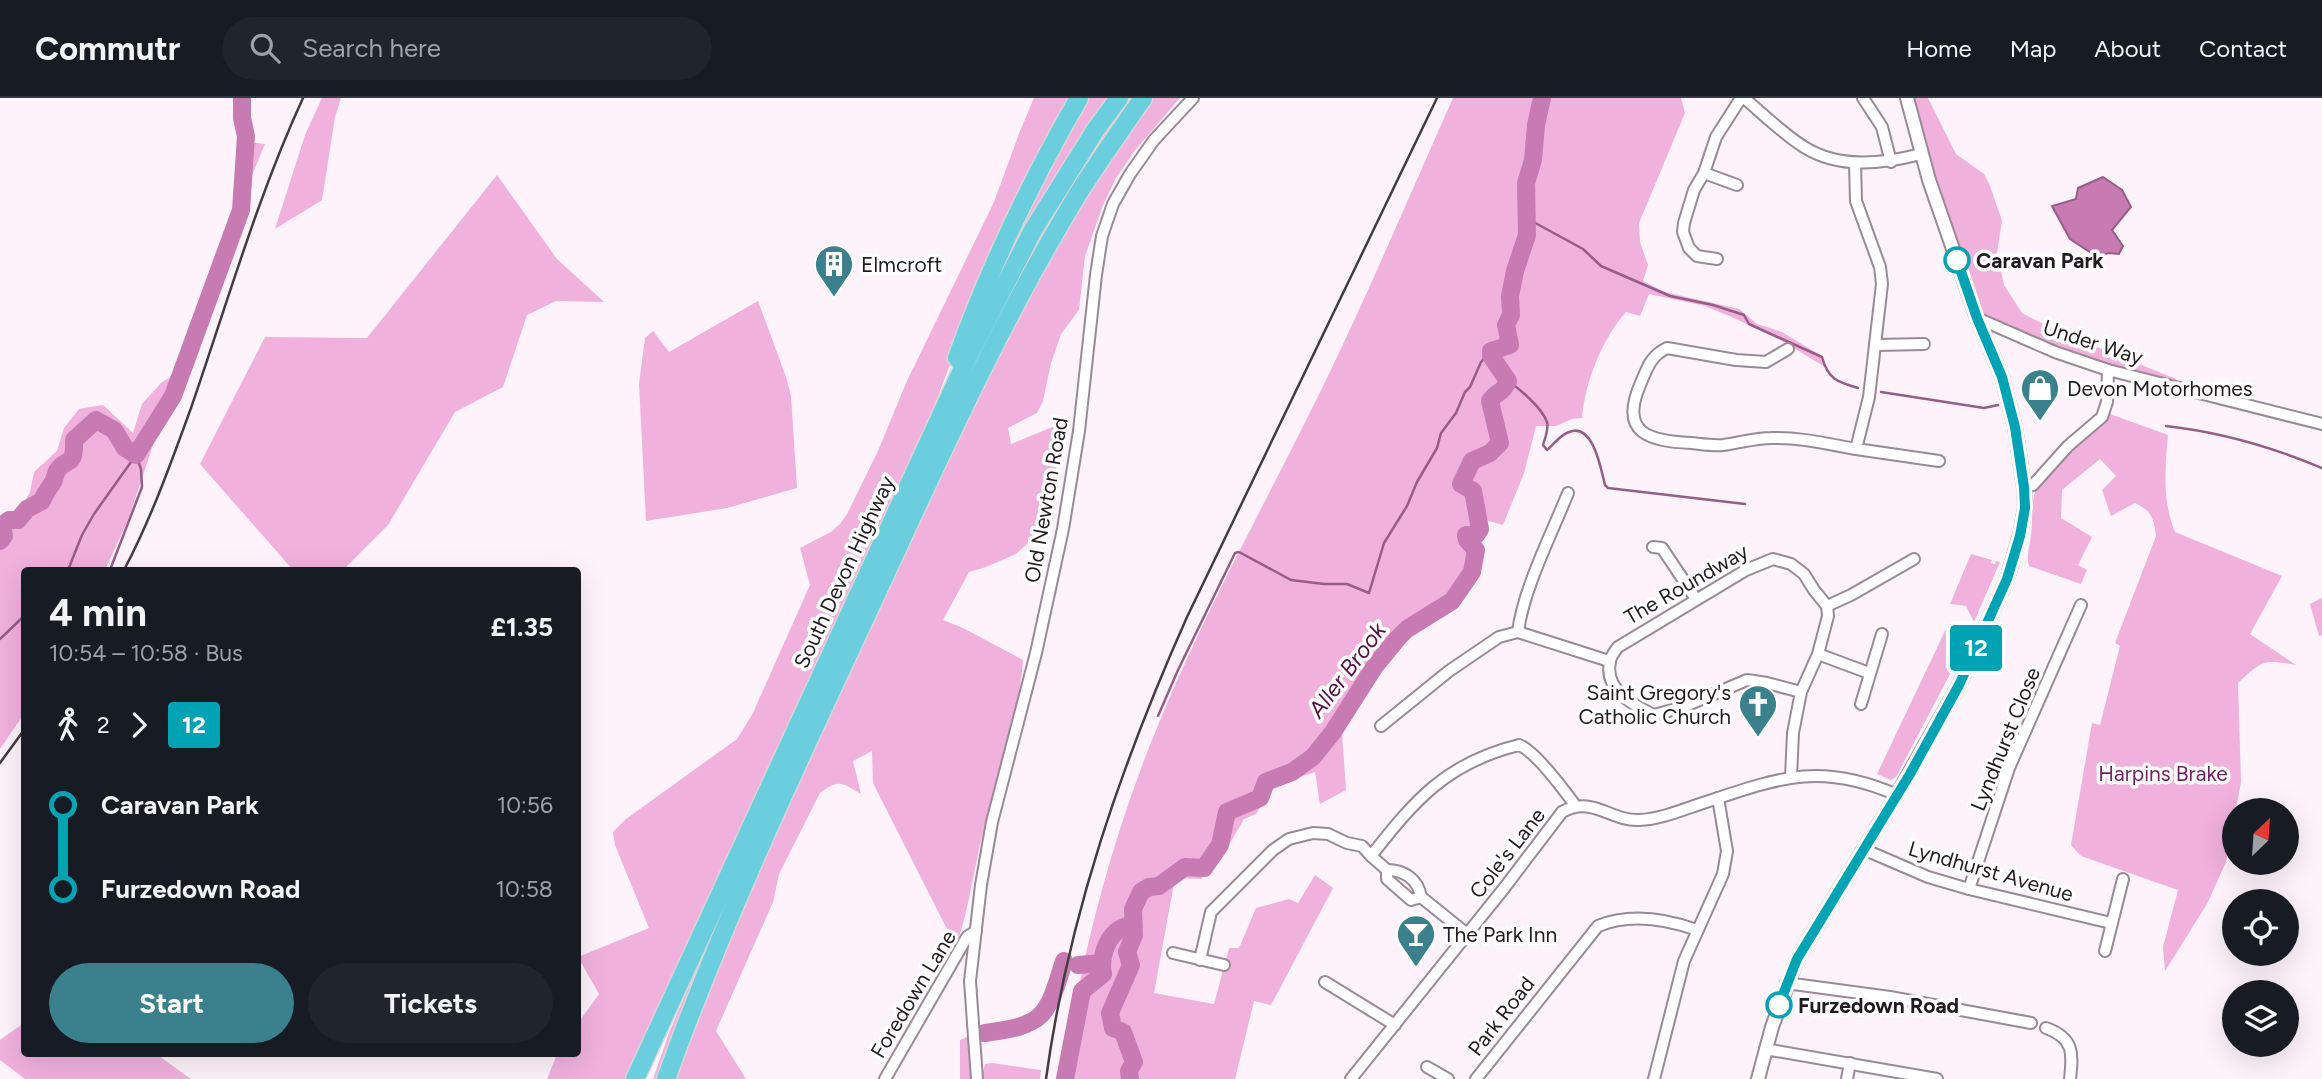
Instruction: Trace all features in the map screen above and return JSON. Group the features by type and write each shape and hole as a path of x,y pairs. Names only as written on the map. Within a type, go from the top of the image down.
{"highway":[{"path":"919,462 967,329 992,269 1021,205 1079,98"},
{"name":"South Devon Highway","path":"635,1079 968,356 1033,230 1096,129 1119,98"},
{"name":"South Devon Highway","path":"666,1079 708,969 817,722 932,475 1017,303 1081,189 1143,98"}],"street":[{"name":"Old Newton Road","path":"977,1079 970,981 981,885 992,822 1036,653 1063,529 1079,430 1102,236 1113,204 1130,174 1154,140 1193,98"},
{"path":"1717,259 1698,256 1689,248 1683,232 1694,190 1704,173 1716,137 1742,98 1802,146 1822,157 1855,163 1891,162 1921,154"},
{"path":"1863,98 1882,127 1891,162"},
{"path":"1758,1079 1786,983 1797,959 1897,795 1959,685 2007,579 2025,508 2015,427 2002,377 1977,318 1921,154 1907,98"},
{"path":"1855,163 1856,201 1880,267 1882,284 1869,397 1856,449"},
{"path":"1704,173 1737,185"},
{"name":"Under Way","path":"1977,318 2055,352 2108,370 2322,424"},
{"path":"1875,345 1924,344"},
{"path":"1788,349 1766,362 1736,360 1667,348 1657,353 1649,364 1633,400 1633,419 1637,428 1661,442 1721,445 1767,438 1789,438 1939,461"},
{"path":"2024,487 2033,485 2068,446 2102,417 2107,402 2108,370"},
{"path":"1518,632 1532,584 1568,493"},
{"path":"1653,547 1662,548 1696,599"},
{"name":"The Roundway","path":"1609,661 1618,647 1746,570 1773,559 1791,564 1804,574 1827,606"},
{"path":"1791,777 1793,733 1801,692 1818,654 1828,617 1827,606 1851,596 1914,559"},
{"name":"Lyndhurst Close","path":"1969,889 2009,768 2081,604"},
{"path":"1381,726 1449,671 1499,637 1518,632 1609,661 1616,690 1628,701 1654,715 1683,707 1747,680 1801,692"},
{"path":"1861,704 1882,634"},
{"path":"1818,654 1869,673"},
{"path":"1371,856 1407,810 1428,790 1473,760 1510,747 1523,746 1536,757 1575,805"},
{"name":"Cole's Lane","path":"1351,1079 1562,812 1575,805 1592,807 1636,820 1660,817 1761,783 1810,775 1843,778 1874,785 1897,795"},
{"path":"1654,1079 1684,961 1723,874 1727,850 1718,798"},
{"path":"1200,960 1212,912 1273,850 1289,839 1313,833 1328,834 1347,843 1362,846 1387,870 1387,879 1411,900 1421,897 1467,934"},
{"name":"Lyndhurst Avenue","path":"1863,849 1928,877 2111,923"},
{"path":"2105,951 2123,879"},
{"name":"Park Road","path":"1476,1079 1598,926 1611,920 1639,919 1672,921 1697,930"},
{"name":"Foredown Lane","path":"885,1079 967,937 976,931"},
{"path":"1173,953 1224,965"},
{"path":"1325,982 1395,1025"},
{"path":"1786,983 1890,997 2031,1023"},
{"path":"2046,1028 2064,1037 2071,1049 2073,1057 2070,1079"},
{"path":"1765,1049 1937,1079"},
{"path":"1847,1079 1850,1063"},
{"path":"1427,1067 1448,1079"}],"green space":[{"path":"322,98 341,98 335,117 322,200 275,229 305,135"},
{"path":"1034,98 1073,98 978,290 920,444 641,1079 547,1079 556,1057 581,1057 581,1019 599,994 581,962 581,956 649,928 615,845 613,832 626,819 737,739 752,715 810,585 800,548 831,532 847,514 878,451 906,383 994,202"},
{"path":"1086,98 1108,98 1037,208 978,323 993,275"},
{"path":"1121,98 1137,98 1016,291 660,1079 653,1079 701,958 948,416 1044,222"},
{"path":"1149,98 1180,98 1136,149 1116,178 1103,205 1085,256 1079,310 1061,334 1051,363 1043,401 1037,413 1008,428 1011,444 1062,423 1052,497 1053,521 1016,554 969,572 943,620 1023,660 1012,726 959,937 952,939 873,783 872,751 853,761 861,794 840,784 820,793 779,874 773,902 716,1031 746,1079 672,1079 702,998 845,676 1009,332 1071,218"},
{"path":"1453,98 1681,98 1685,113 1639,223 1640,242 1648,265 1643,281 1665,292 1739,309 1757,324 1782,332 1823,357 1825,367 1784,342 1705,306 1649,294 1640,316 1626,312 1609,335 1596,362 1582,418 1556,426 1536,426 1524,473 1503,525 1485,520 1473,546 1469,583 1443,605 1406,627 1382,653 1341,719 1346,790 1320,804 1315,772 1273,786 1256,814 1244,819 1223,855 1201,879 1175,878 1154,993 1214,1004 1229,948 1239,948 1256,908 1289,899 1298,903 1315,875 1333,888 1271,1005 1254,1001 1235,1079 1063,1079 1086,951 1121,826 1150,745 1212,606 1343,345"},
{"path":"1909,98 1928,98 1956,154 1984,174 2002,221 1997,252 2004,285 2022,313 2055,330 2176,379 2165,384 2126,374 1977,318"},
{"path":"240,141 265,144 233,221"},
{"path":"497,175 557,259 604,302 556,301 527,315 503,387 455,412 388,525 346,567 290,567 200,464 265,337 367,338"},
{"path":"758,301 791,396 797,488 727,508 646,521 639,384 645,338 653,331 669,352"},
{"path":"177,373 128,520 106,567 21,567 21,718 0,749 0,517 9,516 23,505 30,492 34,472 57,451 64,428 79,409 103,405 133,433 142,404 161,383"},
{"name":"Harpins Brake","path":"2110,414 2168,435 2166,496 2175,532 2282,576 2250,634 2296,665 2269,662 2258,666 2238,683 2241,782 2238,798 2222,798 2222,871 2207,904 2165,971 2163,947 2178,890 2081,856 2071,845 2092,723 2100,725 2120,646 2115,643 2156,536 2149,512 2135,503 2111,516 2102,490 2116,476 2100,459 2062,490 2061,518 2092,537 2078,565 2087,570 2081,584 2029,566 2035,492 2047,473"},
{"path":"1971,554 1992,560 1991,563 2000,562 1974,622 1966,606 1950,604"},
{"path":"2322,598 2322,635 2319,636 2310,604"},
{"path":"1946,629 1968,636 1896,777 1891,780 1877,774"},
{"path":"21,1025 21,1057 160,1057 191,1079 25,1079 0,1060 0,1040"},
{"path":"969,1036 971,1079 960,1079 960,1040"},
{"path":"985,1064 1041,1070 1040,1079 981,1079"}],"shaded area":[{"path":"2103,177 2122,190 2131,207 2112,230 2123,246 2119,254 2108,253 2099,258 2070,239 2052,206 2076,199 2078,188"}],"waterway":[{"path":"0,541 4,536 2,526 9,520 18,520 27,509 42,501 57,471 72,459 74,440 96,420 114,430 125,448 136,455 173,396 241,210 246,136 242,98"},
{"name":"Aller Brook","path":"1130,1079 1129,1071 1134,1062 1123,1032 1113,1028 1110,1013 1131,965 1127,952 1134,935 1133,909 1141,892 1149,887 1159,886 1185,867 1204,868 1220,845 1227,812 1260,798 1266,782 1292,772 1313,757 1333,732 1375,666 1398,638 1407,629 1452,601 1472,572 1476,550 1466,535 1476,535 1480,529 1473,491 1461,484 1472,461 1490,453 1500,443 1490,401 1504,389 1508,381 1491,356 1491,351 1510,345 1506,325 1511,315 1510,296 1515,271 1527,235 1526,183 1533,160 1542,98"},
{"path":"1528,219 1583,249 1601,266 1670,296 1744,315 1749,324 1822,357 1834,379 1858,388"},
{"path":"1158,716 1235,553 1239,552 1291,580 1347,584 1369,593 1384,543 1407,506 1417,482 1437,448 1441,433 1456,413 1481,362 1491,351"},
{"path":"1508,381 1530,399 1547,422 1543,445 1547,450 1569,432 1577,431 1590,440 1608,488 1745,504"},
{"path":"1881,392 1984,408 1998,405"},
{"path":"2166,426 2246,441 2322,468"},
{"path":"69,567 94,514 136,455"},
{"path":"111,567 142,487 141,469 136,455"},
{"path":"0,639 21,619"},
{"path":"1065,1079 1082,991 1103,974 1104,951 1109,940 1120,928 1133,924"},
{"path":"985,1033 1021,1026 1041,1015 1048,1006 1064,961"},
{"path":"1078,965 1101,963"}],"railway":[{"path":"125,567 168,470 271,174 303,98"},
{"path":"1046,1079 1068,960 1083,901 1100,843 1140,729 1187,617 1437,98"},
{"path":"0,763 21,734"}],"bus line":[{"name":"12","path":"1779,1005 1797,959 1910,774 1959,685 2007,579 2020,536 2025,508 2015,427 2002,377 1977,318 1957,260"}],"place":[{"name":"Caravan Park","path":"1957,260"},
{"name":"Elmcroft","path":"834,298"},
{"name":"Devon Motorhomes","path":"2040,422"},
{"name":"Saint Gregory's Catholic Church","path":"1758,738"},
{"name":"The Park Inn","path":"1416,968"},
{"name":"Furzedown Road","path":"1779,1005"}]}
